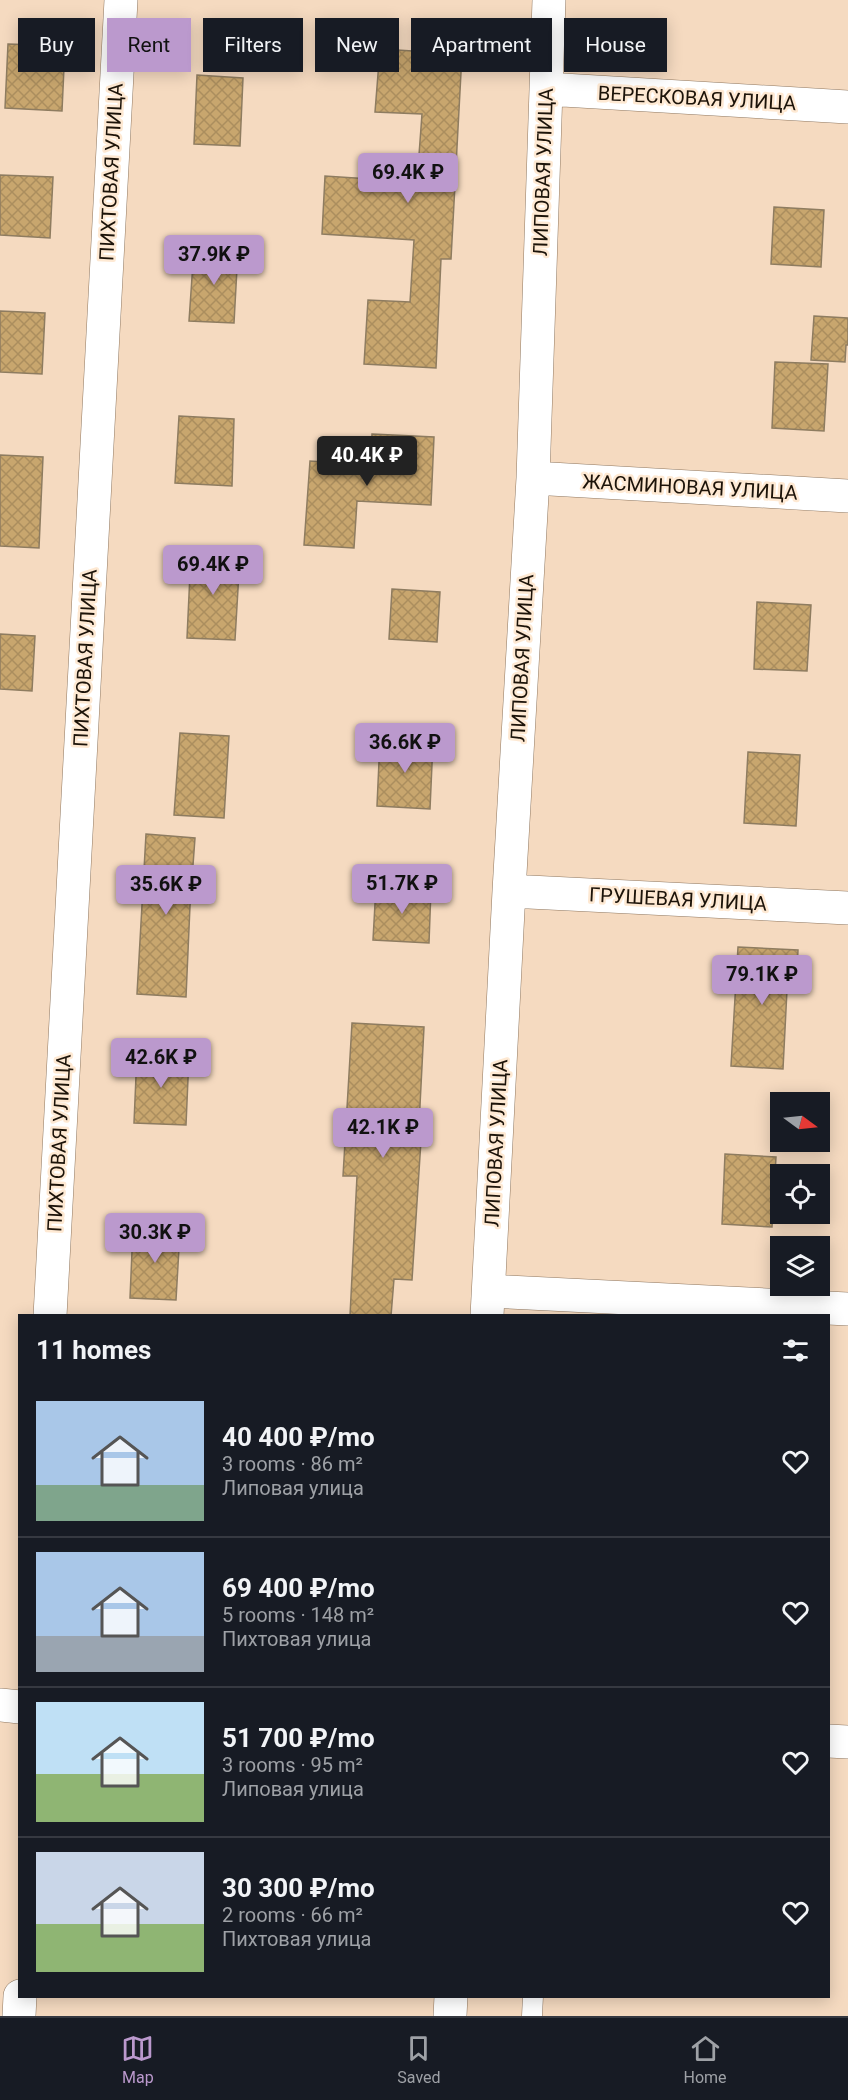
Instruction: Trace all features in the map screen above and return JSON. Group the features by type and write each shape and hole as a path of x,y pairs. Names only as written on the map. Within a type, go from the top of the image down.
{"street":[{"name":"ПИХТОВАЯ УЛИЦА","path":"50,1314 121,0"},
{"name":"ЛИПОВАЯ УЛИЦА","path":"488,1303 508,891 532,478 549,0"},
{"name":"ВЕРЕСКОВАЯ УЛИЦА","path":"546,89 848,107"},
{"name":"ЖАСМИНОВАЯ УЛИЦА","path":"532,478 848,496"},
{"name":"ГРУШЕВАЯ УЛИЦА","path":"508,891 848,908"},
{"path":"488,1303 848,1310"},
{"path":"0,1705 18,1707"},
{"path":"830,1741 848,1742"},
{"path":"20,1998 20,2016"},
{"path":"450,2016 451,1998"}],"lane":[{"path":"532,2016 533,1998"}],"building":[{"path":"8,44 18,44 18,72 64,72 62,111 5,108"},
{"path":"399,50 411,51 411,72 461,72 451,259 441,259 436,368 364,364 368,300 410,302 414,240 322,234 325,176 417,182 422,114 375,112 378,72 399,72"},
{"path":"197,75 243,78 240,146 194,144"},
{"path":"0,175 53,177 50,238 0,235"},
{"path":"774,207 824,210 821,267 771,264"},
{"path":"194,248 238,250 234,323 189,321"},
{"path":"0,311 45,313 42,374 0,372"},
{"path":"814,316 848,318 848,345 846,345 845,362 811,360"},
{"path":"775,362 828,364 824,431 772,428"},
{"path":"179,416 234,419 232,486 175,483"},
{"path":"372,434 434,437 431,505 357,501 354,548 304,545 310,461 371,465"},
{"path":"0,455 43,457 39,548 0,546"},
{"path":"191,552 240,555 235,640 187,638"},
{"path":"392,589 440,592 437,642 389,639"},
{"path":"757,602 811,605 807,671 754,669"},
{"path":"0,634 35,636 32,691 0,689"},
{"path":"180,733 229,736 224,818 174,815"},
{"path":"380,739 433,742 430,809 377,806"},
{"path":"748,752 800,755 796,826 744,823"},
{"path":"146,834 195,838 186,997 137,994"},
{"path":"376,886 431,889 429,943 373,940"},
{"path":"738,947 798,950 796,990 787,990 783,1069 731,1066"},
{"path":"352,1023 424,1027 419,1125 422,1125 412,1280 394,1279 391,1314 350,1314 357,1176 343,1176"},
{"path":"137,1053 189,1056 186,1125 134,1123"},
{"path":"725,1154 776,1157 776,1164 770,1164 770,1224 772,1224 772,1227 722,1224"},
{"path":"133,1228 180,1231 176,1300 130,1298"}]}
